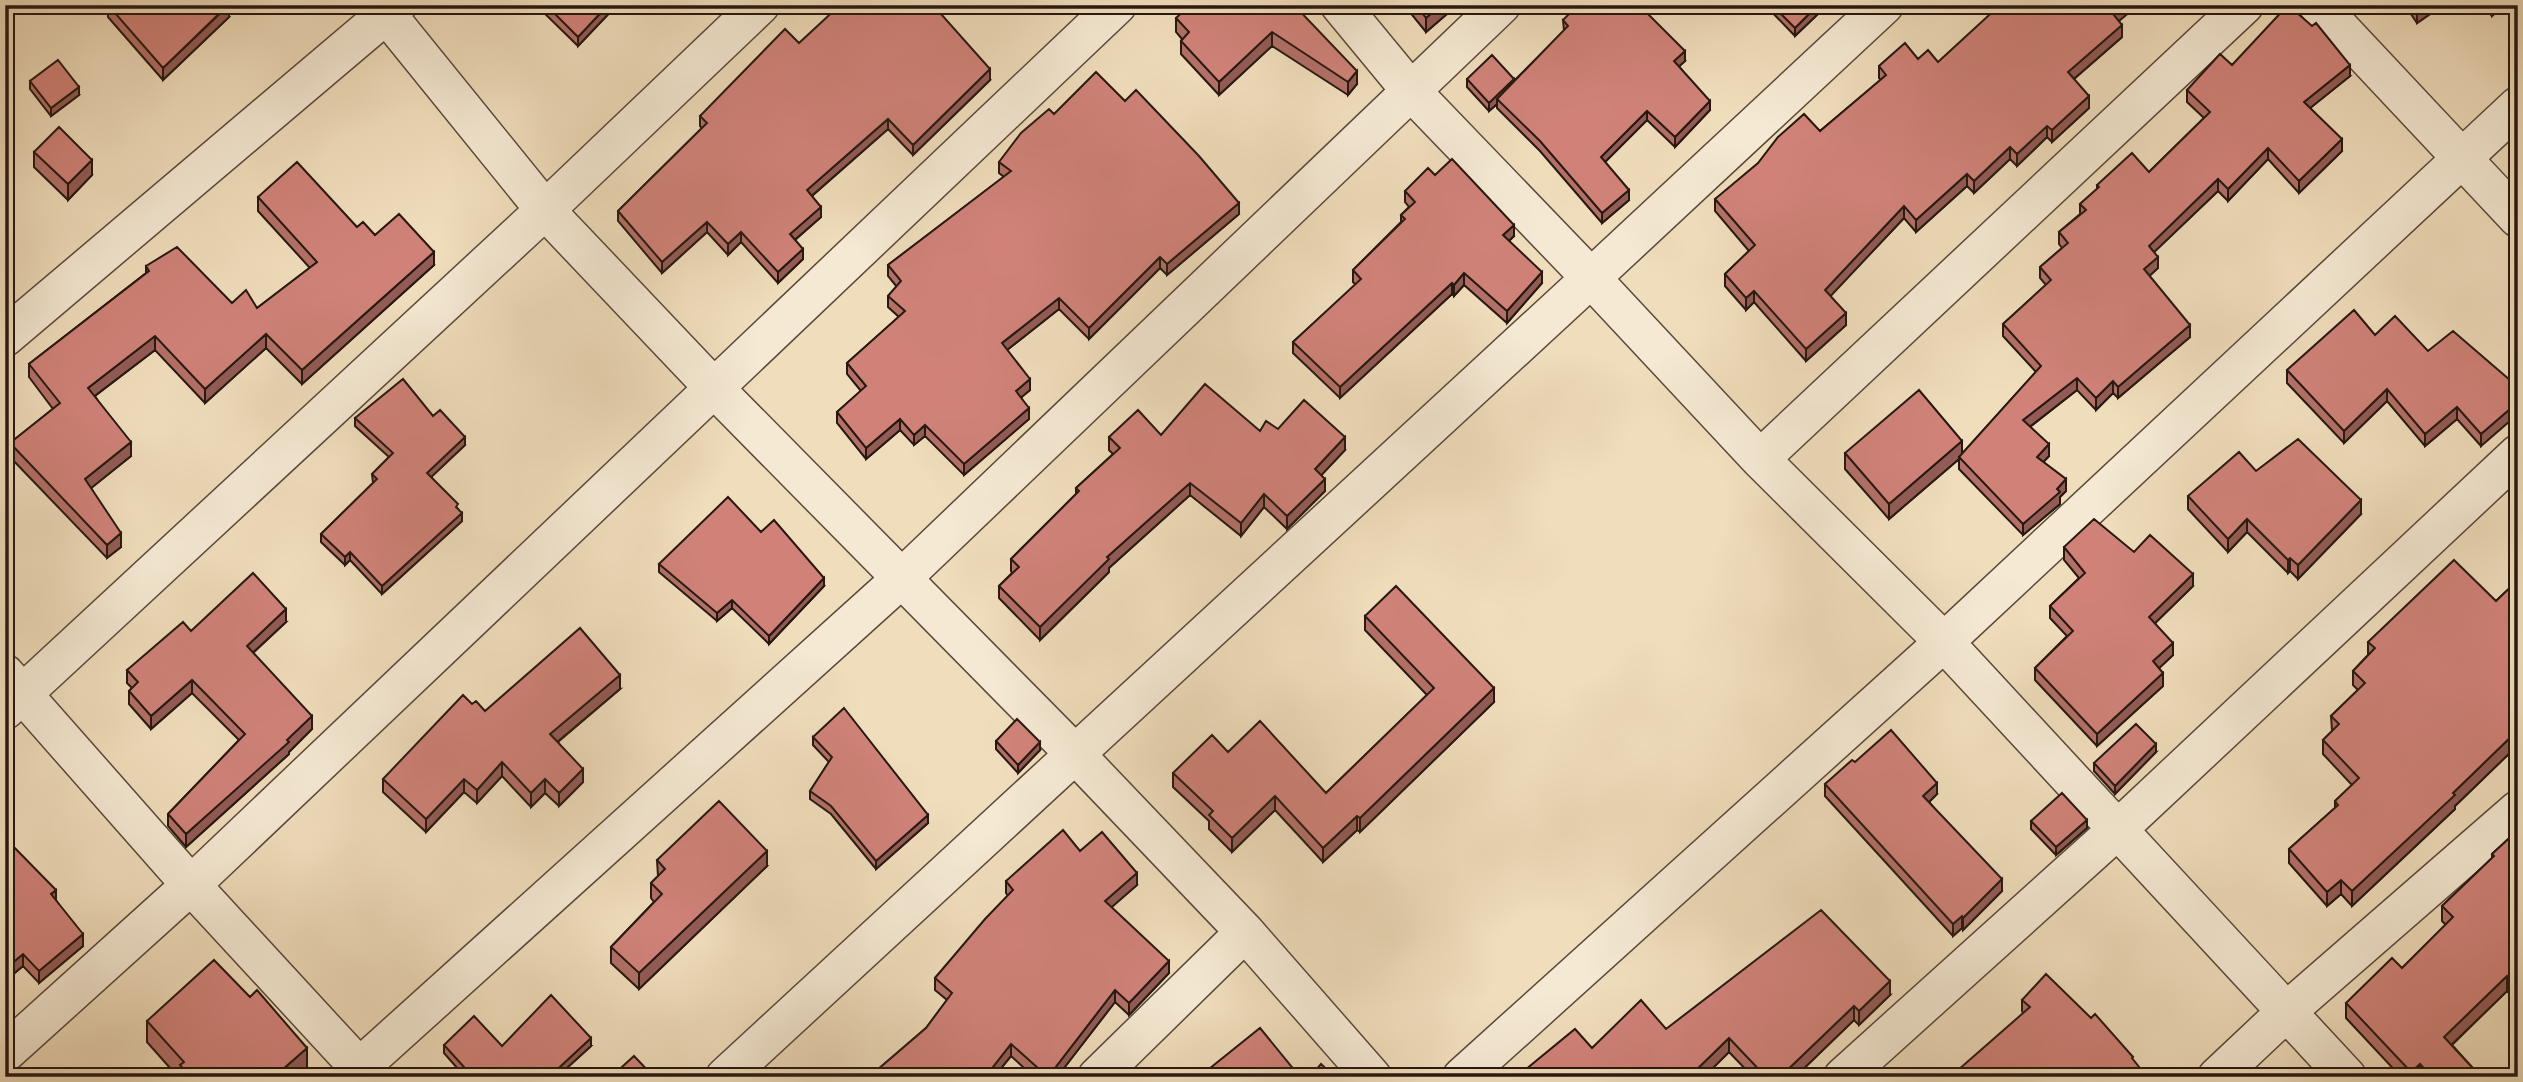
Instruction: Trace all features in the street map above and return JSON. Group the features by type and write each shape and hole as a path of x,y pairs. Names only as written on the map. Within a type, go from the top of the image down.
{"street":[{"path":"760,5 545,209 11,693 191,885 359,1074 902,579 1501,5"},
{"path":"5,1053 191,885 1117,5"},
{"path":"1340,5 1411,91 1760,459 1944,642 2347,1077"},
{"path":"725,1077 1884,5"},
{"path":"1760,459 2244,5"},
{"path":"2318,5 2518,218"},
{"path":"5,337 388,8 545,209 715,388 1075,754 1244,932 1371,1077"},
{"path":"1462,1077 1944,642 2518,106"},
{"path":"1843,1077 2117,831 2518,454"},
{"path":"2217,1077 2286,1012 2518,810"},
{"path":"1097,1077 1244,932"}],"building":[{"path":"108,5 228,5 163,68"},
{"path":"546,5 608,5 578,37"},
{"path":"840,5 933,5 990,69 913,145 888,119 807,190 821,207 790,234 803,249 778,272 741,232 728,244 707,222 662,262 618,211 707,123 700,116 785,29 799,43"},
{"path":"1190,5 1294,5 1357,71 1348,82 1272,32 1219,82 1181,41 1189,32 1176,18"},
{"path":"1416,5 1441,5 1426,18"},
{"path":"1578,5 1639,5 1685,51 1674,61 1710,101 1675,137 1647,111 1601,157 1629,190 1602,213 1540,141 1497,99 1568,26 1563,20"},
{"path":"1772,5 1818,5 1795,28"},
{"path":"2000,5 2124,5 2113,14 2122,25 2068,72 2089,96 2052,130 2047,126 2017,154 2010,147 1974,181 1967,174 1916,220 1904,206 1825,290 1846,313 1806,349 1754,291 1746,298 1725,274 1755,245 1715,199 1758,163 1778,137 1804,114 1820,131 1886,75 1879,66 1905,43 1918,59 1928,50 1938,62"},
{"path":"2288,5 2312,26 2316,23 2350,65 2304,102 2342,139 2299,181 2268,148 2228,189 2218,179 2149,246 2158,257 2144,269 2190,325 2118,387 2113,381 2096,398 2077,378 2023,420 2049,444 2037,457 2066,479 2057,489 2060,492 2023,524 1959,457 2041,366 2003,324 2051,280 2040,267 2068,243 2059,232 2086,210 2080,204 2132,153 2149,172 2210,112 2187,90 2220,54 2232,65"},
{"path":"1492,55 1514,79 1489,103 1467,79"},
{"path":"58,60 79,87 51,108 30,81"},
{"path":"1096,72 1125,101 1136,90 1239,203 1167,264 1160,257 1089,328 1059,298 1002,343 1030,379 1016,391 1029,408 964,464 925,425 914,435 900,419 866,448 837,412 866,386 847,363 905,311 888,296 901,281 888,265 1011,171 999,162 1021,133 1049,109 1054,114"},
{"path":"59,127 92,160 68,184 34,152"},
{"path":"1452,159 1514,225 1503,235 1542,272 1507,311 1464,273 1340,387 1293,342 1361,279 1353,270 1405,219 1401,215 1415,202 1405,191 1428,168 1435,175"},
{"path":"297,162 357,227 363,222 375,235 399,214 434,252 302,370 266,334 205,389 155,336 88,388 131,442 85,479 121,533 107,545 10,443 60,403 29,364 149,271 146,266 177,247 232,303 246,290 257,308 317,262 258,197"},
{"path":"2354,310 2375,335 2395,316 2428,351 2453,331 2518,387 2518,402 2481,434 2457,407 2425,434 2387,389 2344,431 2287,370"},
{"path":"403,379 433,416 440,410 465,437 427,473 458,504 456,507 462,513 382,586 350,552 345,557 321,534 377,479 372,474 393,453 355,418"},
{"path":"1205,384 1260,431 1266,421 1278,429 1304,400 1345,437 1315,469 1325,479 1287,516 1264,494 1241,523 1190,483 1107,557 1109,559 1040,627 999,586 1019,567 1011,559 1079,491 1076,488 1120,448 1109,437 1138,410 1161,435"},
{"path":"1919,390 1962,441 1889,504 1845,453"},
{"path":"2298,439 2361,500 2298,565 2290,558 2288,560 2247,519 2228,539 2188,496 2239,452 2256,471"},
{"path":"728,497 761,532 774,520 824,578 769,636 732,600 717,613 659,564"},
{"path":"2094,519 2134,552 2150,535 2193,574 2149,617 2173,643 2153,661 2163,673 2097,734 2035,668 2073,631 2050,606 2085,573 2064,547"},
{"path":"2454,560 2496,601 2518,580 2518,730 2453,793 2455,795 2352,891 2341,880 2327,892 2289,849 2338,805 2335,801 2359,778 2323,740 2339,724 2331,716 2365,683 2353,671 2375,648 2368,642"},
{"path":"253,573 286,609 247,646 312,716 287,740 289,742 186,834 168,814 245,734 192,680 151,716 129,691 138,682 127,670 183,622 191,631"},
{"path":"1396,586 1494,688 1360,818 1357,816 1323,848 1275,796 1232,838 1209,815 1213,811 1173,773 1212,735 1228,752 1260,721 1326,793 1434,688 1365,616"},
{"path":"580,628 620,675 550,734 583,769 559,793 545,779 531,793 502,762 477,790 464,779 426,819 383,779 463,695 472,704 476,701 485,711"},
{"path":"844,708 928,815 876,861 831,806 810,791 832,757 813,737"},
{"path":"1017,719 1040,742 1018,765 996,741"},
{"path":"2136,724 2156,744 2115,786 2094,763"},
{"path":"1891,730 1937,783 1923,796 2002,879 1963,918 1962,916 1953,924 1825,784"},
{"path":"2062,793 2087,820 2056,847 2031,821"},
{"path":"719,801 767,851 639,973 611,947 662,894 651,883 665,869 657,860"},
{"path":"1063,830 1080,851 1102,832 1137,873 1105,901 1169,961 1129,1003 1115,990 1048,1077 1011,1044 985,1077 942,1077 932,1069 923,1077 869,1077 926,1028 952,993 935,978 1013,890 1006,881"},
{"path":"2518,830 2518,987 2507,976 2444,1037 2481,1077 2432,1077 2420,1064 2411,1072 2346,1003 2392,958 2402,968 2453,917 2442,906"},
{"path":"5,838 56,890 51,894 83,934 39,971 23,954 5,969"},
{"path":"1821,910 1890,981 1859,1011 1854,1006 1780,1077 1766,1077 1729,1038 1689,1077 1531,1077 1525,1070 1575,1029 1592,1048 1641,1000 1666,1029"},
{"path":"214,960 250,997 257,990 307,1048 274,1077 190,1077 180,1065 184,1062 147,1021"},
{"path":"2046,974 2091,1018 2095,1014 2147,1077 1950,1077 2030,1007 2022,1000"},
{"path":"551,995 591,1038 549,1077 473,1077 444,1045 474,1016 502,1046"},
{"path":"1260,1028 1300,1077 1199,1077"},
{"path":"634,1056 654,1077 611,1077"},
{"path":"1321,1064 1335,1077 1310,1077"}]}
